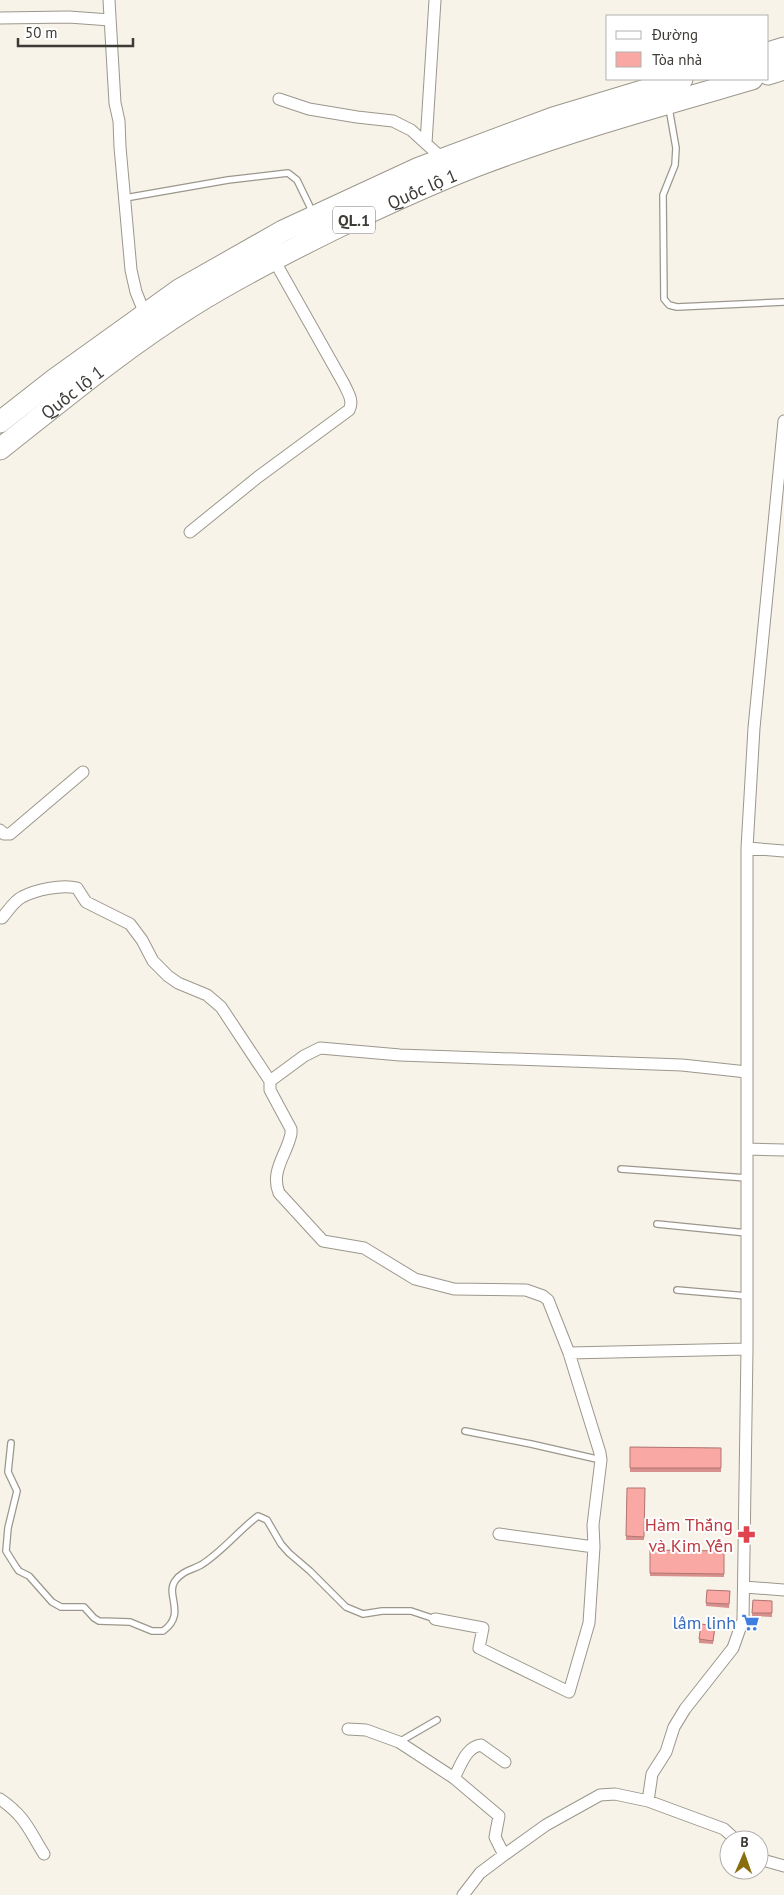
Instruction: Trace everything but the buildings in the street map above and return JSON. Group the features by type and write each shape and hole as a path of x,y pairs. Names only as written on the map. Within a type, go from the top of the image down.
{"highway":[{"path":"769,53 784,48"},
{"path":"769,74 784,69"},
{"name":"Quốc lộ 1","path":"0,422 55,379 179,290 283,231 419,168 553,118 679,80"},
{"name":"Quốc lộ 1","path":"0,450 98,371 154,331 235,280 391,202 484,163 540,143 749,80"}],"street":[{"path":"110,0 114,103 119,121 124,198 133,282 145,314"},
{"path":"426,143 435,0"},
{"path":"0,18 68,17 110,20"},
{"path":"279,99 309,109 393,121 404,125 443,159"},
{"path":"190,532 258,476 349,410 351,406 352,401 344,384 274,260"},
{"path":"648,1801 652,1774 666,1752 674,1727 685,1709 724,1660 735,1642 743,1620 747,1349 747,848 754,728 784,420"},
{"path":"0,830 4,834 10,834 83,772"},
{"path":"747,848 784,851"},
{"path":"2,918 20,897 52,888 67,886 77,888 86,902 130,924 142,940 153,961 168,976 178,983 207,995 221,1007 270,1081 270,1090 291,1129 291,1134 276,1173 276,1186 279,1193 323,1241 364,1248 416,1279 448,1287 520,1289 535,1292 544,1296 552,1307 569,1353 601,1460 594,1524 588,1632 569,1692 479,1648 483,1628 435,1619"},
{"path":"270,1081 304,1056 320,1048 400,1055 682,1065 747,1072"},
{"path":"747,1149 784,1150"},
{"path":"569,1353 747,1349"},
{"path":"499,1534 594,1547"},
{"path":"744,1588 784,1590"},
{"path":"348,1729 366,1730 398,1742 454,1778 499,1816 495,1837 504,1855"},
{"path":"454,1778 469,1750 474,1746 481,1745 505,1762"},
{"path":"464,1895 480,1873 546,1825 595,1796 615,1794 648,1801 725,1830"},
{"path":"0,1799 13,1808 24,1820 44,1854"},
{"path":"769,1862 784,1866"}],"lane":[{"path":"668,104 676,148 675,165 664,195 664,299 669,305 677,307 784,302"},
{"path":"124,198 228,180 288,173 297,180 315,216"},
{"path":"621,1170 747,1178"},
{"path":"657,1224 747,1233"},
{"path":"677,1290 747,1296"},
{"path":"465,1431 601,1460"},
{"path":"11,1443 8,1472 17,1491 8,1528 6,1551 19,1571 29,1576 52,1602 62,1607 84,1607 94,1618 100,1621 130,1622 152,1631 163,1631 172,1622 175,1614 174,1582 188,1569 204,1563 258,1516 267,1520 281,1544 289,1553 346,1607 358,1613 368,1614 382,1611 411,1611 435,1619"},
{"path":"398,1742 437,1720"}],"place":[{"name":"Hàm Thắng và Kim Yến","path":"747,1534"},
{"name":"lâm linh","path":"750,1622"}]}
